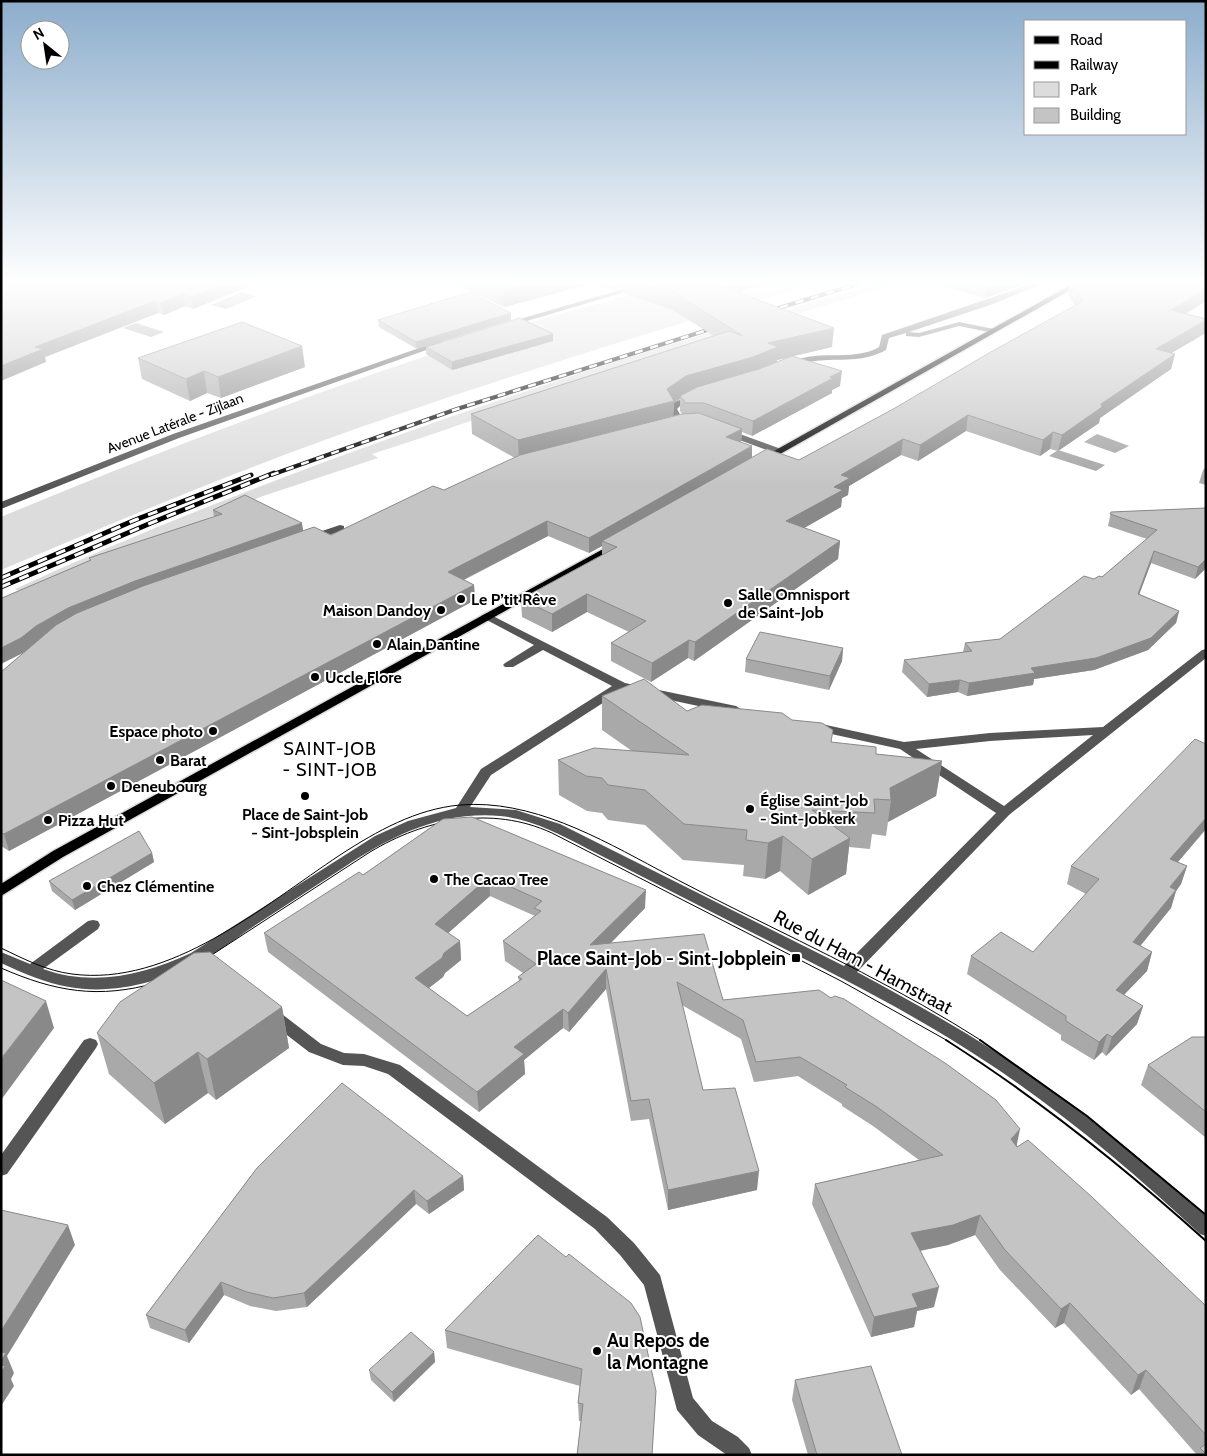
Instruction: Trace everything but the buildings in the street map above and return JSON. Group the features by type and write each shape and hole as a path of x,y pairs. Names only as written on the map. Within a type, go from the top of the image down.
{"main road":[{"path":"758,463 954,352"},
{"path":"1,891 58,854 628,538"}],"street":[{"name":"Avenue Latérale - Zijlaan","path":"1,506 176,436 418,352"},
{"path":"783,368 814,359 848,359 872,356 878,352"},
{"path":"694,423 677,424 672,409 677,404 704,395"},
{"path":"718,429 778,451"},
{"path":"303,541 340,528"},
{"path":"487,616 621,686 748,713"},
{"path":"509,665 542,645"},
{"path":"846,974 1004,812 1206,652"},
{"path":"1,958 68,982 82,983 121,982 161,972 196,958 363,848 392,832 424,818 460,812 486,772 621,686"},
{"path":"806,725 904,746 990,736 1104,731"},
{"path":"904,746 1004,812"},
{"name":"Rue du Ham - Hamstraat","path":"460,812 500,812 537,820 555,827 846,974 954,1034 1042,1092 1148,1175 1206,1228"},
{"path":"33,971 38,965 93,925"},
{"path":"196,958 212,970"},
{"path":"259,1006 314,1048 343,1059 364,1060 394,1069 601,1223 627,1249 652,1282 684,1403 706,1428 731,1444 742,1455"},
{"path":"1,1170 90,1044"}],"green space":[{"path":"438,352 590,352 296,450 1,570 1,517 179,445"},
{"path":"645,352 675,352 372,454 378,458 263,496 23,593 15,589 163,525 314,466 467,411"}],"shaded area":[{"path":"1097,434 1129,446 1115,453 1084,442"},
{"path":"1058,450 1105,465 1096,471 1049,456"}],"tram line":[{"path":"1,948 45,967 72,974 108,975 144,968 180,956 214,938 354,846 397,822 444,807 486,805 513,808 538,814 588,834 861,972 922,1005 982,1041"},
{"path":"201,962 370,852 391,841 413,831 436,824 482,818 506,820 529,824 552,833 841,981 948,1041"},
{"path":"1,968 40,983 77,991 115,991 156,983"},
{"path":"946,1040 1048,1110 1112,1160 1206,1241"},
{"path":"980,1040 1087,1116 1206,1215"}],"railway":[{"path":"271,475 457,409 638,352"},
{"path":"1,587 274,473"},
{"path":"1,578 135,520 251,475"}],"place":[{"name":"Le P’tit Rêve","path":"461,599"},
{"name":"Salle Omnisport de Saint-Job","path":"728,603"},
{"name":"Maison Dandoy","path":"441,610"},
{"name":"Alain Dantine","path":"377,644"},
{"name":"Uccle Flore","path":"315,677"},
{"name":"Espace photo","path":"213,731"},
{"name":"Barat","path":"160,760"},
{"name":"Deneubourg","path":"111,786"},
{"name":"Place de Saint-Job - Sint-Jobsplein","path":"305,796"},
{"name":"Église Saint-Job - Sint-Jobkerk","path":"750,809"},
{"name":"Pizza Hut","path":"48,820"},
{"name":"The Cacao Tree","path":"434,879"},
{"name":"Chez Clémentine","path":"87,886"},
{"name":"Place Saint-Job - Sint-Jobplein","path":"796,958"},
{"name":"Au Repos de la Montagne","path":"597,1351"}],"district":[{"name":"SAINT-JOB - SINT-JOB","path":"330,760"}]}
